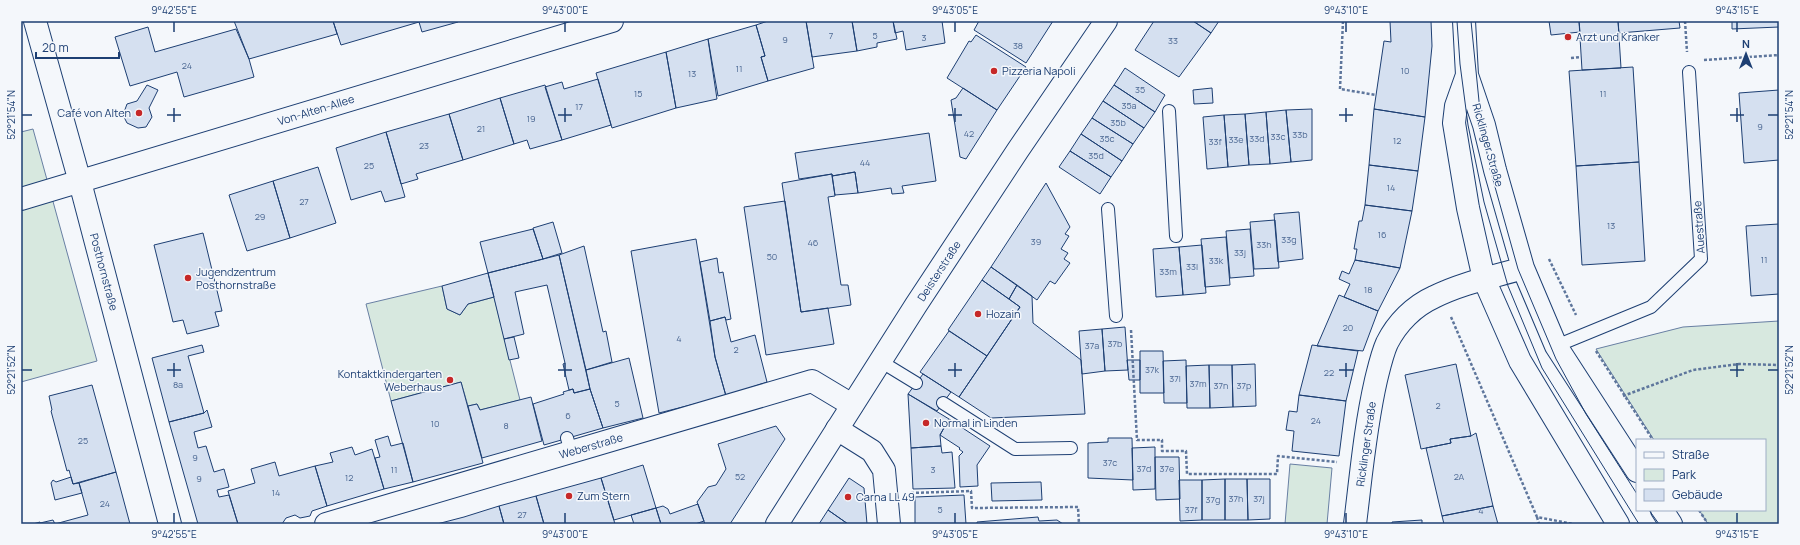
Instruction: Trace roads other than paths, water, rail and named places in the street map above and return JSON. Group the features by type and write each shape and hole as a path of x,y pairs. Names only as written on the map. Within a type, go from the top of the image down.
{"street":[{"name":"Posthornstraße","path":"36,21 170,524"},
{"name":"Von-Alten-Allee","path":"21,199 612,21"},
{"name":"Deisterstraße","path":"777,524 880,361 1014,156 1106,21"},
{"name":"Ricklinger Straße","path":"1355,524 1368,415 1387,342 1404,317 1418,306 1440,294 1467,283 1523,268 1495,170 1484,125 1467,75 1464,21"},
{"name":"Ricklinger Straße","path":"1467,75 1456,106 1454,123 1468,208 1484,278"},
{"path":"1523,268 1556,346 1636,469"},
{"path":"1484,278 1520,361 1618,524"},
{"name":"Weberstraße","path":"326,524 569,445 812,381 852,405"},
{"path":"837,429 872,451 884,470 889,524"},
{"path":"1663,511 1671,524"}],"lane":[{"name":"Auestraße","path":"1556,346 1651,307 1701,259 1689,66"},
{"path":"1169,111 1176,236"},
{"path":"1108,209 1116,316"},
{"path":"880,361 916,383"},
{"path":"943,403 1015,450 1071,448"}],"tram line":[{"path":"1457,21 1460,64 1468,125 1484,202 1508,286 1542,368 1639,524"},
{"path":"1471,21 1481,121 1490,169 1518,269 1556,359 1586,414 1636,492"},
{"path":"1650,511 1659,524"}],"place":[{"name":"Arzt und Kranker","path":"1568,37"},
{"name":"Pizzeria Napoli","path":"994,71"},
{"name":"Café von Alten","path":"139,113"},
{"name":"Jugendzentrum Posthornstraße","path":"188,278"},
{"name":"Hozain","path":"978,314"},
{"name":"Kontaktkindergarten Weberhaus","path":"450,380"},
{"name":"Normal in Linden","path":"926,423"},
{"name":"Zum Stern","path":"569,496"},
{"name":"Carna LL 49","path":"848,497"}]}
